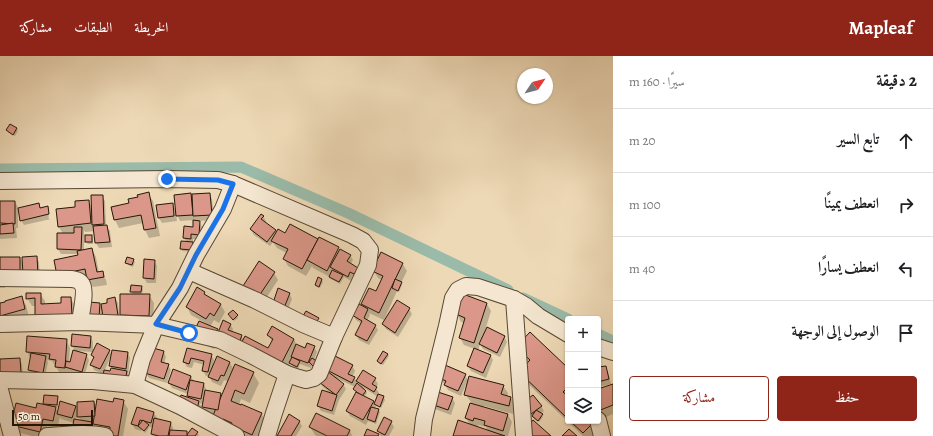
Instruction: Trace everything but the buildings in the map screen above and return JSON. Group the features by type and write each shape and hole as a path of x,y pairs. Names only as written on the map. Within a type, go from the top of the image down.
{"street":[{"path":"0,181 167,179 218,180 233,184 352,235 363,241 370,250 368,265 334,337 319,374 314,378 306,380 288,374 220,340 156,324 80,322 0,324"},
{"path":"134,385 142,359 156,324 180,288 196,255 223,209 233,184"},
{"path":"189,271 334,337"},
{"path":"0,278 78,280 84,289 80,322"},
{"path":"422,436 424,419 453,298 458,290 466,286 478,287 514,299 565,332"},
{"path":"514,299 524,436"},
{"path":"601,348 613,352"},
{"path":"267,436 288,374"},
{"path":"0,380 93,380 134,385 180,406 236,436"},
{"path":"0,390 12,436"},
{"path":"599,424 602,436"},
{"path":"47,436 73,434 105,436"}],"waterway":[{"path":"0,169 241,167 348,213 508,290"},
{"path":"523,298 565,318"},
{"path":"601,335 613,341"}],"route":[{"path":"167,179 218,180 233,184 223,209 196,255 180,288 156,324 189,333"}]}
